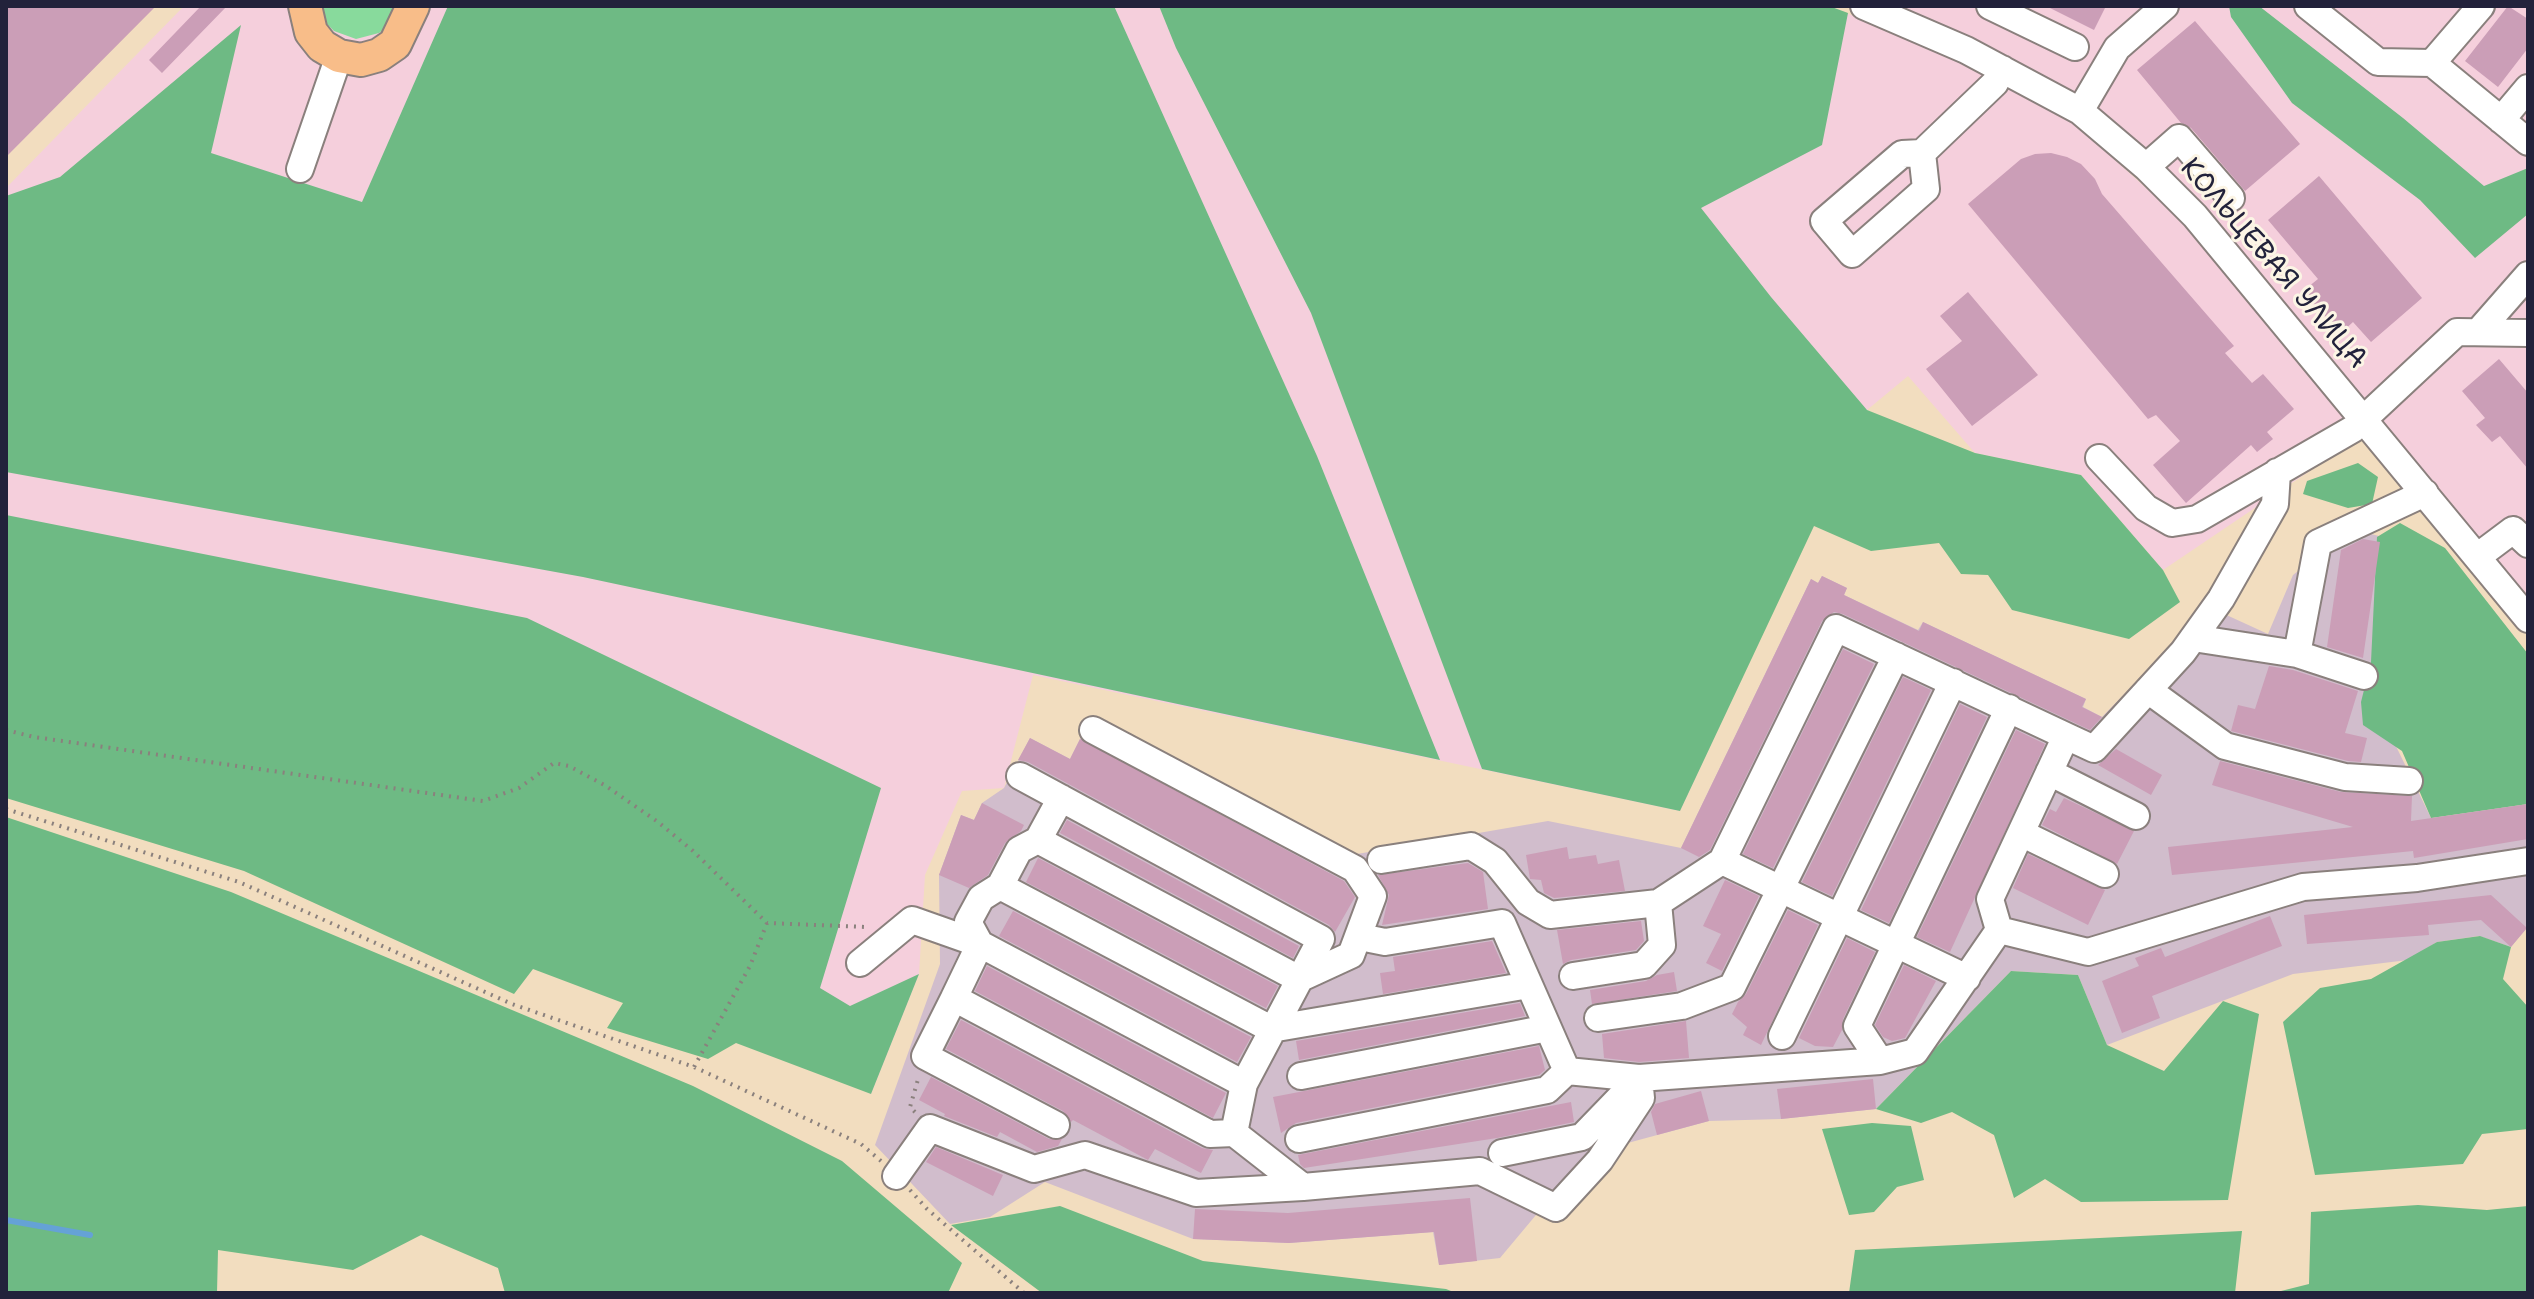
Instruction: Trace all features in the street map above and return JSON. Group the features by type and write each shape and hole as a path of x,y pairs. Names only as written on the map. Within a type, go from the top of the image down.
{"main road":[{"path":"305,6 311,32 322,46 339,56 361,60 379,55 395,44 413,6"}],"street":[{"name":"КОЛЬЦЕВАЯ УЛИЦА","path":"1864,6 1966,50 2080,111 2146,167 2195,216 2528,619"},
{"path":"1990,6 2075,47"},
{"path":"2080,111 2117,48 2165,6"},
{"path":"2308,6 2378,62 2432,63 2528,142"},
{"path":"2432,63 2481,6"},
{"path":"300,169 339,56"},
{"path":"1922,153 1995,83 2002,69"},
{"path":"2501,120 2528,88"},
{"path":"2146,167 2179,138 2231,198"},
{"path":"2478,332 2528,275"},
{"path":"2099,458 2146,508 2172,523 2197,519 2353,429 2457,332 2528,333"},
{"path":"1381,860 1471,846 1495,861 1528,902 1550,915 1658,903 1722,861 1836,628 2094,749 2193,638 2221,599 2275,504 2277,472"},
{"path":"2297,654 2318,543 2425,493"},
{"path":"2477,557 2513,530 2528,544"},
{"path":"2193,638 2297,654 2364,676"},
{"path":"1598,1018 1682,1006 1732,987 1896,656"},
{"path":"1782,1036 1953,682"},
{"path":"2148,690 2225,746 2345,777 2409,781"},
{"path":"1880,1061 1857,1026 2009,708"},
{"path":"1093,730 1355,869 1373,896 1351,955 1299,979"},
{"path":"1299,1139 1547,1090 1567,1071 1639,1078 1880,1061 1915,1052 1999,930 1990,899 2066,736"},
{"path":"2049,772 2136,816"},
{"path":"1020,776 1321,939 1244,1084 1234,1133"},
{"path":"980,944 968,922 981,898 1000,886 1019,850 1038,840 1061,798"},
{"path":"2021,833 2105,874"},
{"path":"1038,840 1299,979"},
{"path":"1722,861 1967,978"},
{"path":"1999,930 2088,952 2303,887 2417,878 2528,861"},
{"path":"1000,886 1271,1029 1529,985"},
{"path":"1573,976 1644,965 1662,945 1658,903"},
{"path":"860,963 912,920 980,944 1244,1084"},
{"path":"1360,937 1385,942 1502,923 1567,1071"},
{"path":"980,944 925,1056 1056,1125"},
{"path":"954,998 1210,1134 1234,1133 1303,1187"},
{"path":"1301,1076 1548,1028"},
{"path":"1502,1153 1582,1137 1639,1078"},
{"path":"896,1176 930,1128 1034,1169 1085,1155 1196,1193 1480,1171 1556,1208 1600,1160 1641,1098 1639,1078"}],"path":[{"path":"6,730 34,737 483,801 519,788 554,763 569,766 606,786 658,822 693,851 767,923 902,928"},
{"path":"6,809 239,882 512,1004 694,1067 861,1144 927,1209 1024,1293"},
{"path":"694,1067 750,966 767,923"},
{"path":"925,1056 910,1107 930,1128"}],"shaded area":[{"path":"184,6 1829,6 1958,58 2072,121 2187,225 2360,437 2163,570 2081,475 1975,453 1908,376 1867,410 1680,811 1033,675 1004,788 962,791 925,875 919,974 871,1094 6,649 6,188"},
{"path":"1897,6 2528,6 2528,598 2203,207 2088,102 1969,36"},
{"path":"2351,529 2379,536 2372,697 2431,818 2528,804 2528,926 2511,947 2479,936 2437,942 2408,960 2293,974 2107,1045 2078,975 2011,971 1876,1109 1781,1119 1709,1121 1587,1154 1500,1258 1439,1265 1433,1232 1289,1243 1193,1239 1045,1182 990,1217 950,1224 875,1145 940,964 939,875 961,815 974,820 982,803 1004,788 1030,738 1070,759 1091,717 1357,854 1548,821 1681,848 1811,579 1818,583 1822,576 1847,588 1844,595 1918,630 1923,622 2086,699 2083,707 2102,717 2209,607 2268,634 2293,575"}],"green space":[{"path":"320,6 398,6 388,26 379,33 356,39 334,31 325,22"},
{"path":"448,6 1114,6 1317,456 1440,760 583,577 6,472 6,196 60,177 241,25 211,153 362,202"},
{"path":"1159,6 1829,6 1848,13 1822,145 1701,208 1771,297 1867,410 1975,453 2081,475 2163,570 2180,602 2129,639 2012,610 1988,575 1961,574 1939,543 1871,551 1814,526 1680,811 1482,769 1311,313 1176,48"},
{"path":"2229,6 2259,6 2403,118 2484,186 2528,168 2528,214 2475,258 2420,200 2292,103 2231,17"},
{"path":"2358,463 2378,477 2372,504 2348,508 2303,494 2307,481"},
{"path":"6,515 527,618 881,788 820,988 850,1006 919,974 871,1094 736,1043 708,1059 607,1028 623,1003 533,969 514,994 244,871 6,798"},
{"path":"2400,523 2445,548 2528,654 2528,804 2431,818 2402,751 2363,725 2361,702 2371,662 2377,537"},
{"path":"6,817 231,892 693,1086 842,1161 962,1263 948,1293 505,1293 498,1268 421,1235 353,1270 218,1250 217,1293 6,1293"},
{"path":"2480,936 2511,947 2503,979 2528,1007 2528,1129 2482,1134 2463,1164 2315,1175 2283,1022 2320,988 2371,979 2437,942"},
{"path":"2011,971 2078,975 2107,1045 2164,1071 2223,1001 2259,1014 2228,1200 2081,1202 2045,1179 2014,1198 1994,1135 1952,1112 1921,1123 1876,1109"},
{"path":"1872,1123 1911,1126 1924,1180 1897,1187 1874,1212 1849,1215 1822,1129"},
{"path":"2418,1205 2487,1210 2528,1206 2528,1293 2273,1293 2309,1284 2311,1212"},
{"path":"1060,1206 1203,1261 1446,1289 1456,1293 1042,1293 951,1225"},
{"path":"2242,1231 2235,1293 1849,1293 1855,1250"}],"building":[{"path":"6,6 156,6 6,157"},
{"path":"201,6 227,6 162,73 149,60"},
{"path":"2046,6 2106,6 2094,30"},
{"path":"2508,6 2528,19 2528,48 2498,87 2465,61"},
{"path":"2195,21 2300,144 2245,191 2191,128 2181,123 2137,70"},
{"path":"2051,153 2081,164 2095,179 2102,194 2234,346 2225,353 2252,383 2263,374 2294,409 2267,432 2273,439 2257,452 2251,445 2186,503 2153,465 2180,441 2156,415 2148,419 1968,204 2021,159"},
{"path":"2319,176 2422,298 2371,342 2353,322 2340,334 2303,291 2318,279 2268,220"},
{"path":"1968,292 2038,375 1972,426 1926,369 1962,341 1940,316"},
{"path":"2499,359 2528,393 2528,469 2500,436 2492,442 2476,425 2485,418 2462,391"},
{"path":"2363,539 2380,542 2363,658 2327,647 2341,550"},
{"path":"1822,576 1847,588 1844,595 1919,631 1923,622 2086,699 2082,707 2102,717 2090,730 1834,612 1822,621 1710,850 1699,857 1681,848 1811,579 1818,583"},
{"path":"1843,649 1874,664 1773,868 1743,854"},
{"path":"2269,666 2293,670 2358,691 2345,733 2367,738 2361,762 2231,731 2238,705 2255,709"},
{"path":"1903,677 1931,690 1832,896 1802,882"},
{"path":"1960,704 1987,717 1889,923 1861,910"},
{"path":"2016,730 2045,744 1950,952 1917,937"},
{"path":"1030,738 1070,759 1080,739 1344,881 1355,897 1335,932 1329,925 1028,762 1018,760"},
{"path":"2116,749 2162,775 2151,795 2098,765"},
{"path":"2220,761 2341,792 2412,796 2411,821 2528,804 2528,839 2414,858 2413,851 2172,875 2168,847 2353,827 2212,785"},
{"path":"2064,798 2134,831 2117,864 2042,825 2050,809 2056,812"},
{"path":"982,803 1024,825 1005,843 988,875 969,888 939,875 961,815 974,820"},
{"path":"1067,820 1299,946 1293,958 1060,833"},
{"path":"1567,847 1569,859 1596,855 1598,864 1619,860 1625,891 1554,898 1544,893 1541,880 1530,879 1526,855"},
{"path":"2028,854 2105,890 2088,925 2013,888"},
{"path":"1038,858 1278,986 1266,1008 1026,882"},
{"path":"1468,863 1483,872 1488,909 1382,925 1389,895 1378,875"},
{"path":"1725,880 1759,896 1722,971 1706,963 1721,934 1703,926"},
{"path":"2491,895 2527,928 2511,947 2481,920 2428,925 2429,935 2307,944 2304,915"},
{"path":"1788,910 1818,925 1761,1045 1743,1035 1747,1027 1732,1014 1746,994"},
{"path":"1013,911 1251,1037 1237,1062 999,936"},
{"path":"2270,916 2282,946 2152,996 2160,1018 2122,1033 2102,981 2139,966 2135,958 2161,948 2165,957"},
{"path":"1641,921 1644,941 1636,950 1571,960 1563,964 1557,930"},
{"path":"1847,938 1875,952 1833,1047 1815,1046 1799,1038"},
{"path":"1492,941 1506,973 1383,994 1380,973 1395,971 1393,957"},
{"path":"1904,965 1936,981 1905,1038 1892,1041 1883,1037 1875,1025"},
{"path":"987,966 1226,1093 1213,1118 975,991"},
{"path":"1674,972 1677,991 1592,1004 1590,990 1646,981"},
{"path":"1520,1003 1525,1016 1299,1060 1296,1041"},
{"path":"961,1020 1202,1148 1213,1150 1201,1173 1155,1149 1148,1160 1073,1120 1071,1122 1063,1111 946,1049"},
{"path":"1686,1021 1689,1058 1639,1062 1604,1058 1602,1034"},
{"path":"1539,1046 1545,1070 1539,1075 1296,1123 1281,1133 1273,1097"},
{"path":"931,1077 1049,1139 1062,1139 1058,1146 1037,1152 1000,1132 997,1137 944,1116 919,1100"},
{"path":"1873,1079 1876,1109 1781,1119 1777,1089"},
{"path":"1701,1091 1709,1121 1657,1135 1651,1112 1655,1104"},
{"path":"1571,1102 1574,1122 1497,1138 1304,1168 1298,1155"},
{"path":"936,1147 1003,1175 993,1196 926,1162"},
{"path":"1470,1198 1477,1261 1439,1265 1434,1232 1289,1243 1193,1239 1195,1209 1288,1213"}],"waterway":[{"path":"6,1220 90,1235"}]}
